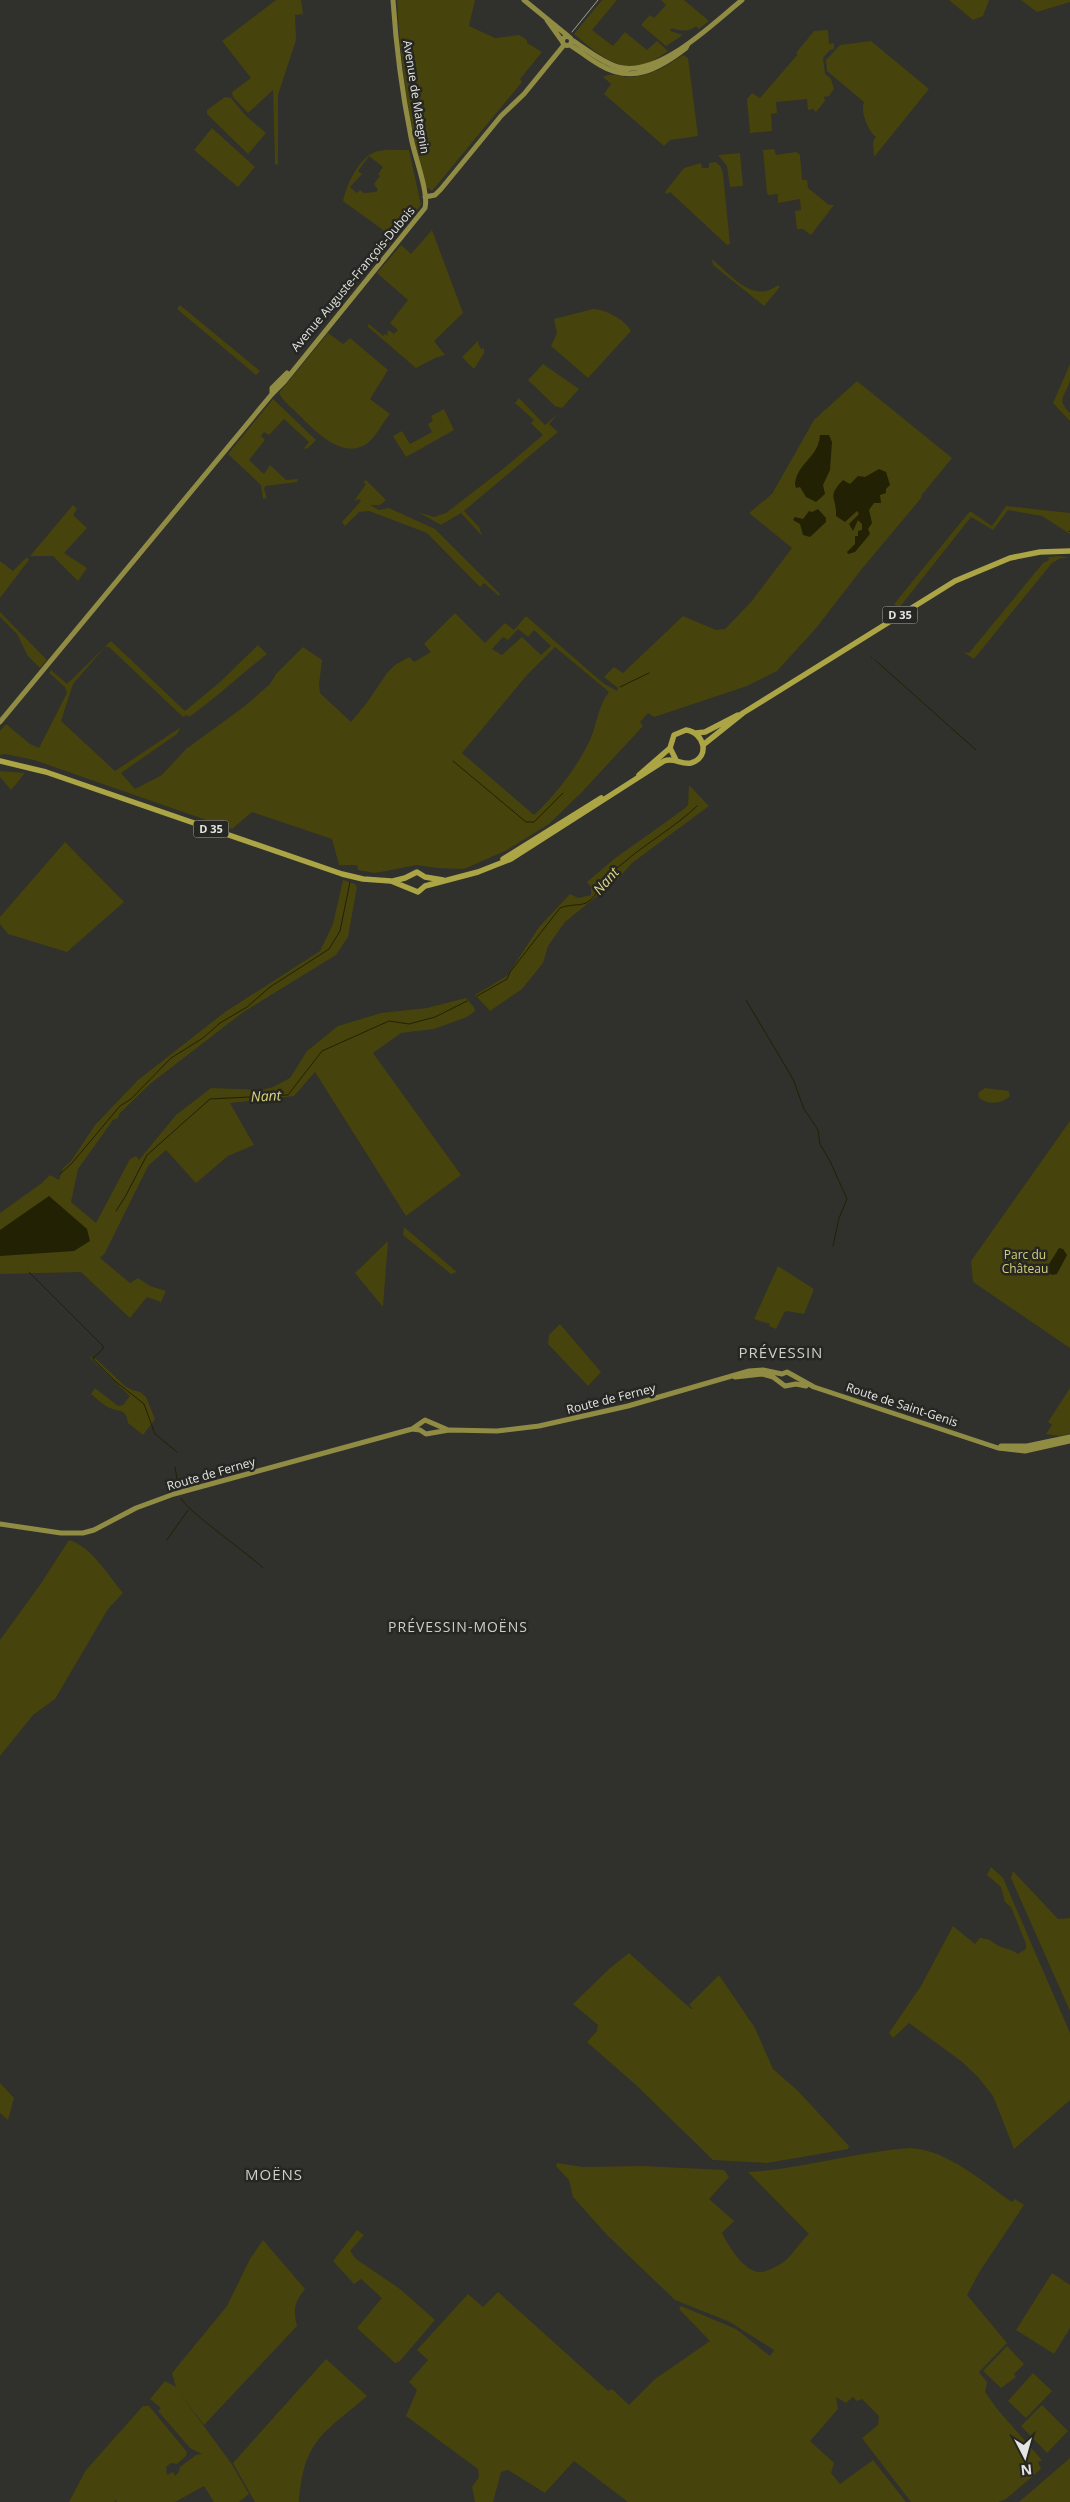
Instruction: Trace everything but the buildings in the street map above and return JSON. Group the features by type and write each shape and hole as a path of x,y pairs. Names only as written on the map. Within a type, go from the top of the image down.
{"main road":[{"name":"Avenue de Mategnin","path":"393,0 402,85 425,197"},
{"path":"524,0 546,19 556,24 567,41 608,63 630,69 656,64 687,46 742,0"},
{"name":"Avenue Auguste-François-Dubois","path":"0,722 272,394 272,388 291,371 423,211 426,206 425,197 435,195 441,189 501,116 524,94 567,41"},
{"name":"D 35","path":"696,733 705,732 742,713 967,575 1018,556 1070,551"},
{"name":"D 35","path":"703,745 742,713"},
{"path":"444,880 425,877 416,872 408,877 408,886 418,892 426,886 444,880 478,872 525,850 634,780 664,760 676,760 686,763 694,761 701,755 703,745 696,733 686,730 678,732 672,738 670,748 634,780"},
{"path":"670,748 676,760"},
{"name":"D 35","path":"0,761 46,772 342,874 363,879 391,881 408,886"},
{"name":"D 35","path":"391,881 408,877"},
{"path":"425,877 426,886"},
{"name":"Route de Ferney","path":"0,1526 19,1526 75,1534 94,1530 136,1508 174,1494 420,1427 426,1434 449,1430 497,1431 527,1428 622,1408 749,1371 767,1371 782,1374"},
{"path":"787,1372 793,1377 814,1386 792,1384 785,1386 780,1382 782,1374 787,1372"},
{"name":"Route de Ferney","path":"717,1380 762,1374 780,1382"},
{"path":"792,1384 793,1377"},
{"name":"Route de Saint-Genis","path":"814,1386 998,1448 1019,1451 1070,1441"},
{"path":"420,1427 427,1420 434,1424 432,1432"},
{"name":"Route de Ferney","path":"434,1424 449,1430"},
{"name":"Route de Saint-Genis","path":"983,1442 1017,1447 1070,1437"}],"green space":[{"path":"276,0 301,0 303,14 295,15 296,40 278,95 278,165 275,164 273,90 248,113 233,97 232,92 251,78 222,41"},
{"path":"397,0 475,0 469,26 495,38 519,35 527,40 527,43 542,52 520,79 522,82 432,191 426,187 410,118 400,47"},
{"path":"602,0 617,0 592,30 613,46 625,32 647,50 657,41 668,51 648,63 638,66 617,64 598,54 574,34"},
{"path":"661,0 684,0 709,21 699,29 696,26 684,30 672,28 670,31 683,35 666,46 641,25 650,15 654,18 666,5"},
{"path":"949,0 989,0 983,16 973,20"},
{"path":"1021,0 1070,0 1070,2 1037,12"},
{"path":"828,30 829,44 834,43 834,49 830,50 823,58 825,74 831,79 834,89 829,96 824,97 825,101 816,112 813,109 808,110 807,99 776,102 777,113 771,114 772,131 750,133 747,99 752,93 760,98 798,54 796,53 814,31"},
{"path":"871,41 929,89 874,157 873,141 876,137 866,121 863,110 864,102 827,71 826,60 840,45"},
{"path":"683,55 688,58 698,136 670,140 664,146 604,94 611,84 603,77 610,75 630,77 645,75 664,67"},
{"path":"225,97 231,98 245,115 266,133 248,154 207,114 207,110"},
{"path":"212,128 255,167 238,187 194,150"},
{"path":"774,149 776,155 796,152 800,155 802,180 807,180 808,188 829,205 834,205 811,235 803,229 797,229 795,211 801,210 800,199 778,203 778,194 769,195 767,193 763,150"},
{"path":"409,150 421,205 394,238 343,201 347,187 355,172 365,159 371,154 378,151","holes":["369,156 383,167 378,174 380,176 374,184 378,190 376,192 364,193 360,190 357,193 350,187 362,174 358,171"]},
{"path":"740,153 743,186 730,187 727,166 718,155"},
{"path":"716,162 721,167 723,174 730,244 727,245 670,192 667,194 665,192 684,168 701,163 702,168 709,168 709,163"},
{"path":"432,230 463,313 434,341 445,355 416,368 367,326 369,324 383,336 385,334 388,336 387,332 389,330 394,334 398,330 390,323 408,300 377,273 401,245 411,254"},
{"path":"712,259 734,279 751,290 769,290 778,285 780,287 764,306 713,265"},
{"path":"180,305 260,371 256,375 177,309"},
{"path":"598,309 615,316 625,323 631,331 588,378 551,346 557,333 554,319"},
{"path":"328,333 343,344 350,338 388,370 370,399 390,414 372,439 359,447 349,449 339,446 320,435 279,393"},
{"path":"479,340 478,343 481,349 484,348 484,353 474,369 462,357"},
{"path":"543,364 579,389 562,408 555,406 528,380"},
{"path":"1070,364 1070,380 1062,400 1070,413 1070,421 1053,403"},
{"path":"857,381 952,458 817,627 777,671 747,686 654,717 648,713 640,722 643,726 582,792 549,824 505,851 464,869 417,865 375,873 358,870 357,865 339,865 332,839 252,812 232,829 34,760 5,754 0,755 0,731 6,724 30,744 39,748 67,693 65,687 49,673 51,670 67,684 111,641 185,711 220,682 258,645 267,654 199,710 189,717 187,715 183,717 109,647 105,647 73,684 61,721 115,771 181,727 177,734 121,773 135,789 162,775 186,749 245,706 270,684 276,674 303,647 322,660 320,693 351,722 395,665 409,657 414,662 431,652 424,644 455,613 485,643 505,623 514,630 526,616 603,683 617,691 618,688 604,677 614,667 623,673 683,616 716,630 725,629 751,602 792,548 749,513 772,494 814,420","holes":["518,629 528,637 534,630 551,646 541,655 522,637 502,655 492,649 503,637 508,640","555,647 609,692 600,709 590,740 579,761 558,789 534,815 462,753 527,675"]},
{"path":"519,398 545,425 560,412 549,424 558,432 464,511 479,527 482,536 461,513 441,525 418,512 434,517 446,513 543,435 531,423 534,420 515,403"},
{"path":"273,399 316,440 308,448 303,449 309,442 284,419 269,435 264,432 261,436 265,440 249,460 264,474 270,465 286,480 298,479 297,482 265,486 267,498 263,499 261,485 228,454"},
{"path":"444,409 454,430 406,457 393,436 402,431 410,444 432,432 428,424 433,421 431,416"},
{"path":"366,480 386,500 380,505 370,505 379,510 389,508 435,529 500,594 499,596 484,583 480,587 427,533 369,511 359,512 345,526 342,522 361,501 359,499 354,501 366,484 363,482"},
{"path":"73,505 77,509 73,515 87,528 64,553 87,568 78,581 53,556 30,556"},
{"path":"1006,506 1070,513 1070,534 1042,516 1008,510 993,530 971,517 899,608 894,604 970,511 992,526"},
{"path":"27,557 29,560 0,598 0,561 13,571"},
{"path":"1048,557 1070,558 1061,558 1052,563 974,659 963,652 969,653 1043,563 1049,560"},
{"path":"0,612 47,660 40,668 28,656 17,634 0,617"},
{"path":"0,771 25,773 11,790 0,777"},
{"path":"689,785 709,806 632,863 618,879 565,922 548,946 543,963 522,989 490,1011 475,995 507,976 539,927 570,894 578,898 591,895 591,887 587,882 614,859 684,809 688,805"},
{"path":"65,842 124,902 67,952 8,934 0,924 0,917"},
{"path":"343,880 355,884 357,887 348,937 336,955 242,1013 150,1084 119,1114 118,1118 113,1120 78,1169 71,1202 96,1223 130,1159 136,1156 139,1160 176,1115 211,1088 262,1090 273,1087 290,1078 307,1051 338,1026 381,1013 427,1008 466,998 475,1011 467,1017 434,1029 401,1033 373,1053 461,1175 406,1216 315,1072 294,1096 230,1103 254,1145 228,1156 196,1183 166,1150 148,1166 105,1253 100,1258 130,1283 138,1278 150,1286 166,1291 161,1302 147,1297 130,1318 81,1272 0,1274 0,1213 42,1183 50,1175 59,1180 63,1168 71,1161 95,1125 138,1080 225,1012 320,951 333,924"},
{"path":"985,1088 1009,1091 1010,1096 999,1102 987,1102 979,1098 978,1093"},
{"name":"Parc du Château","path":"1070,1121 1070,1348 973,1282 971,1261"},
{"path":"404,1227 457,1272 451,1274 403,1235"},
{"path":"388,1241 383,1307 355,1273"},
{"path":"778,1266 814,1289 804,1314 787,1311 784,1313 776,1329 769,1326 770,1324 754,1319"},
{"path":"560,1324 601,1372 588,1386 548,1344 549,1335"},
{"path":"89,1357 96,1359 125,1386 140,1392 146,1397 155,1419 143,1435 128,1423 124,1412 106,1406 91,1394 95,1388 118,1406 123,1405 130,1396"},
{"path":"1070,1388 1070,1434 1059,1436 1046,1434 1052,1425 1048,1422"},
{"path":"69,1540 92,1555 123,1593 108,1609 55,1699 33,1715 0,1756 0,1640 42,1582"},
{"path":"991,1867 1003,1878 1070,2033 1070,2100 1014,2149 993,2096 978,2077 961,2061 909,2023 893,2038 889,2033 921,1986 953,1926 975,1944 980,1938 989,1940 1018,1954 1026,1949 1026,1944 1011,1907 1005,1902 1001,1887 987,1875"},
{"path":"1013,1871 1058,1919 1070,1918 1070,2011 1011,1878"},
{"path":"629,1953 691,2009 693,2009 689,2005 719,1975 755,2028 773,2069 798,2091 849,2146 848,2149 767,2163 713,2160 637,2086 587,2042 597,2031 598,2025 573,2004 609,1969"},
{"path":"0,2083 14,2098 8,2120 0,2113"},
{"path":"910,2148 938,2154 951,2160 1012,2202 1015,2199 1024,2205 980,2271 967,2295 1007,2343 979,2372 987,2382 985,2392 998,2410 1042,2460 1038,2462 1041,2469 1006,2499 998,2502 911,2502 862,2438 878,2425 879,2416 862,2399 857,2401 853,2397 846,2403 836,2397 838,2409 810,2441 834,2463 831,2473 840,2484 873,2460 906,2502 628,2502 574,2461 545,2493 508,2470 501,2472 493,2502 475,2502 472,2487 479,2477 478,2469 406,2416 417,2390 409,2382 428,2360 417,2350 468,2294 483,2307 498,2292 608,2391 612,2389 629,2405 655,2379 710,2341 679,2309 681,2306 736,2329 770,2356 774,2350 730,2322 675,2300 607,2235 573,2197 569,2180 556,2166 557,2163 583,2167 643,2166 724,2170 729,2177 709,2199 734,2221 722,2233 732,2250 747,2267 761,2272 773,2268 786,2260 809,2234 748,2172 788,2168 869,2153"},
{"path":"357,2230 364,2235 350,2251 356,2259 400,2289 435,2320 400,2361 395,2363 357,2328 382,2298 361,2279 354,2284 333,2261"},
{"path":"263,2240 305,2289 295,2306 297,2326 204,2425 178,2391 231,2463 249,2494 239,2502 214,2502 204,2486 175,2502 117,2502 114,2499 115,2502 69,2502 86,2470 143,2406 149,2406 187,2452 186,2456 177,2464 171,2463 166,2467 167,2475 173,2472 175,2476 179,2472 180,2467 196,2455 202,2454 190,2448 158,2411 161,2408 150,2399 165,2381 176,2387 172,2373 227,2306 250,2259"},
{"path":"1052,2273 1070,2285 1070,2328 1054,2354 1016,2330"},
{"path":"1007,2346 1024,2364 1014,2374 1016,2377 1001,2388 983,2371"},
{"path":"326,2359 367,2396 318,2440 306,2464 299,2502 255,2502 233,2463"},
{"path":"1033,2373 1052,2391 1026,2418 1008,2401"},
{"path":"1042,2405 1068,2431 1047,2453 1021,2426"},
{"path":"1070,2458 1070,2502 1019,2502"}],"shaded area":[{"path":"820,435 829,435 832,442 830,470 823,485 825,494 816,502 806,497 800,487 796,488 795,484 800,471 816,449"},
{"path":"879,469 886,472 890,485 886,489 886,493 880,495 881,503 874,503 869,510 872,523 868,529 870,534 855,552 848,554 847,552 855,544 855,536 858,536 858,531 862,530 862,524 858,520 853,531 849,524 859,514 857,511 845,522 836,516 835,490 843,480 850,484 858,476 865,477"},
{"path":"818,509 826,518 826,522 810,537 803,535 800,524 793,520 795,517 803,519 809,511 812,512"},
{"path":"49,1196 87,1229 90,1241 74,1251 0,1256 0,1230"},
{"path":"1059,1248 1063,1249 1067,1255 1057,1274 1052,1275 1048,1272 1049,1264"}],"waterway":[{"path":"875,660 976,750"},
{"path":"620,687 649,673"},
{"path":"453,761 526,822 534,822 563,793"},
{"name":"Nant","path":"477,996 507,979 510,972 560,908 586,903 596,893 606,876 697,806"},
{"name":"Nant","path":"60,1174 72,1163 120,1106 131,1099 171,1058 203,1038 220,1023 247,1007 270,987 329,949 340,931 350,882"},
{"path":"746,1000 793,1079 804,1109 818,1130 820,1144 847,1199 839,1218 833,1246"},
{"name":"Nant","path":"116,1211 147,1155 210,1099 288,1095 322,1051 389,1021 409,1024 435,1017 467,1001"},
{"path":"29,1272 103,1346 103,1349 93,1358 94,1360 115,1381 144,1404 155,1434 177,1452"},
{"path":"175,1467 177,1479"},
{"path":"181,1498 193,1512 263,1568"},
{"path":"167,1540 188,1510"}],"tram line":[{"path":"572,32 598,0"}],"district":[{"name":"PRÉVESSIN","path":"781,1353"},
{"name":"PRÉVESSIN-MOËNS","path":"458,1627"},
{"name":"MOËNS","path":"274,2175"}]}
